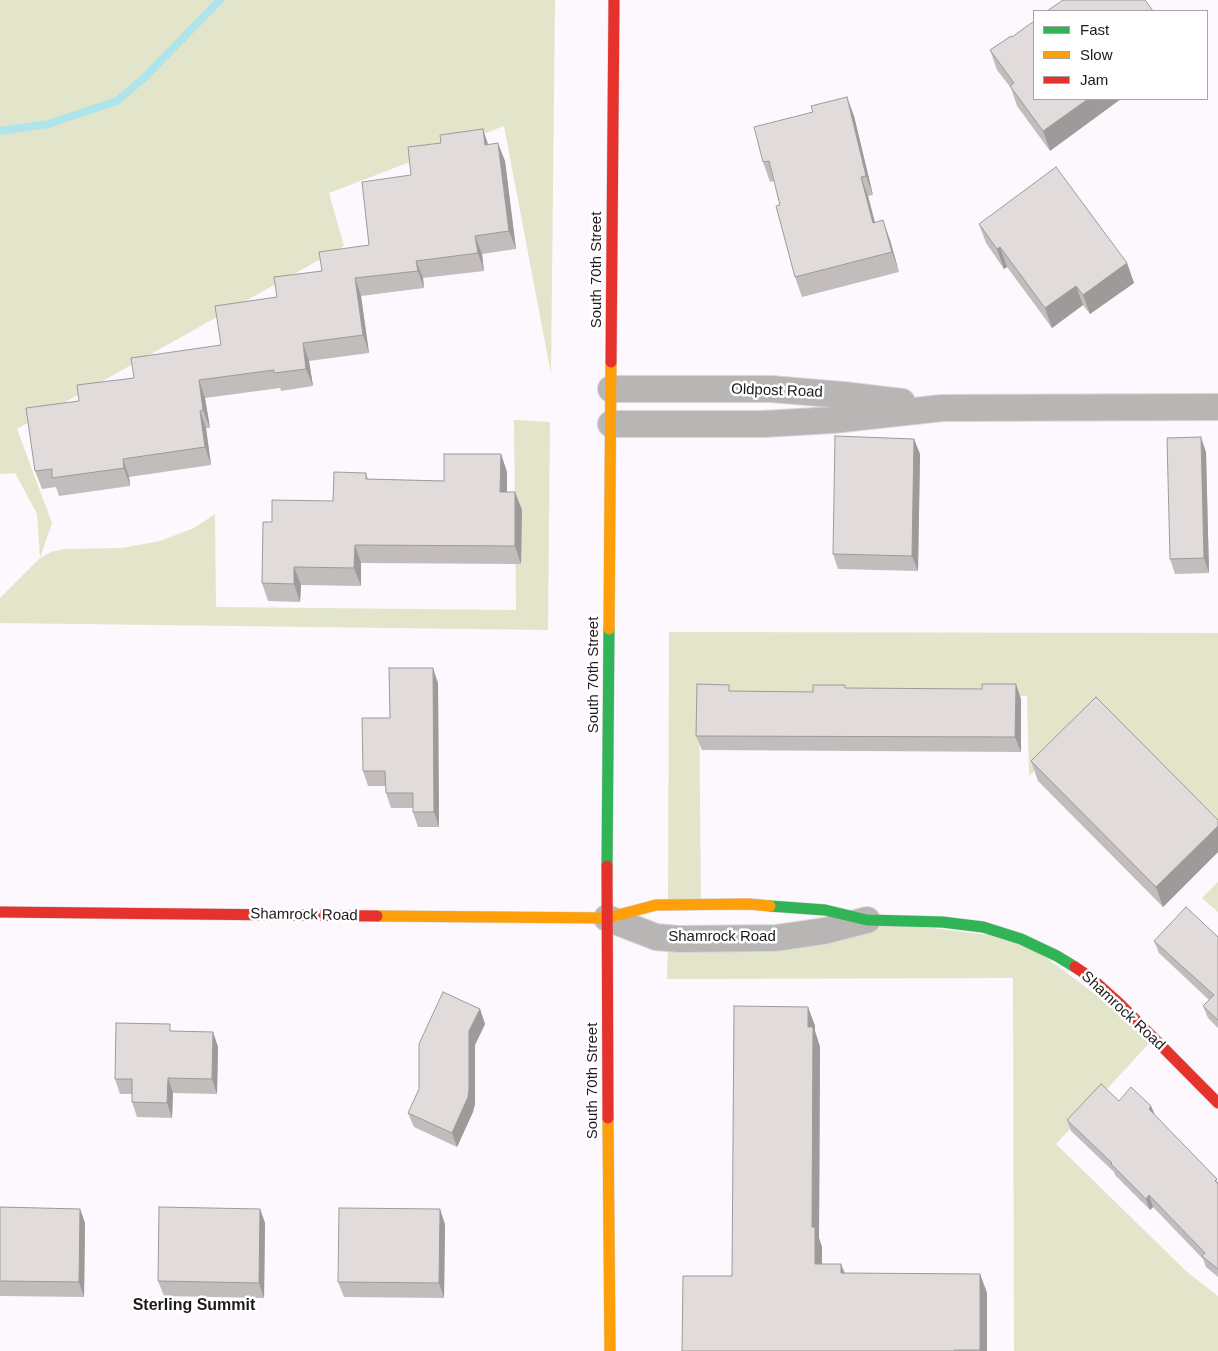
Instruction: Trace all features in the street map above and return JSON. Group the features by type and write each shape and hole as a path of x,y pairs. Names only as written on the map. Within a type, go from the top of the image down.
{"main road":[{"name":"South 70th Street","path":"610,1351 607,918 614,0"},
{"name":"Shamrock Road","path":"0,912 607,918 656,905 748,904 794,906 825,910 867,920 942,922 983,927 1021,939 1057,956 1090,977 1120,1004 1218,1103"}],"street":[{"name":"Oldpost Road","path":"611,389 771,389 843,395 942,408"},
{"name":"Oldpost Road","path":"611,424 763,424 833,420 942,408 1218,407"},
{"name":"Shamrock Road","path":"607,918 656,936 679,939 776,938 824,931 867,920"}],"green space":[{"path":"0,0 555,0 551,374 504,126 329,193 344,246 17,429 52,523 40,558 37,514 15,473 0,474"},
{"path":"514,420 550,422 548,630 0,623 0,598 40,558 51,552 64,549 122,548 160,541 194,528 215,514 216,607 516,610"},
{"path":"669,632 1218,633 1218,832 1102,708 1029,776 1027,696 699,697 701,904 668,904"},
{"path":"1218,882 1218,912 1202,898"},
{"path":"867,920 1021,939 1154,1038 1056,1144 1186,1271 1218,1296 1218,1351 1014,1351 1013,978 667,979 668,938"}],"building":[{"path":"1063,0 1145,0 1152,10 1048,10"},
{"path":"1033,22 1033,100 1087,100 1043,131 1010,86 1014,83 990,50"},
{"path":"847,97 866,176 861,177 873,223 883,220 892,252 795,277 776,206 780,205 769,161 763,162 754,127 813,112 811,106"},
{"path":"483,129 485,145 498,143 509,231 475,236 478,253 416,261 418,271 355,278 363,335 303,343 306,369 274,373 274,370 199,380 203,410 200,411 205,447 123,459 124,468 52,478 52,469 35,471 26,408 79,401 77,385 134,378 131,358 221,345 215,306 277,297 274,277 322,271 319,252 369,245 362,182 411,175 408,147 441,143 440,135"},
{"path":"1056,167 1127,263 1083,295 1076,286 1045,308 1000,247 997,249 979,224"},
{"path":"835,436 914,439 912,556 833,554"},
{"path":"1201,437 1204,558 1170,559 1167,438"},
{"path":"444,454 501,454 500,492 515,492 515,546 355,545 354,568 294,567 294,584 262,583 263,522 272,522 272,500 333,501 334,472 366,473 366,479 444,481"},
{"path":"389,668 433,668 434,812 413,812 413,793 386,793 385,771 363,771 362,718 390,718"},
{"path":"697,684 729,685 729,691 813,692 813,685 845,685 845,688 982,689 982,684 1016,684 1015,737 696,736"},
{"path":"1096,697 1218,820 1218,826 1156,887 1031,761"},
{"path":"1186,907 1218,937 1218,1020 1203,1006 1214,995 1154,941"},
{"path":"443,992 480,1009 469,1031 468,1097 452,1133 408,1113 419,1089 419,1044"},
{"path":"734,1006 808,1007 808,1027 813,1027 812,1227 815,1227 815,1264 841,1264 841,1273 980,1274 980,1350 682,1351 683,1276 732,1276"},
{"path":"116,1023 170,1024 170,1031 213,1032 212,1079 168,1078 167,1103 132,1102 132,1079 115,1079"},
{"path":"1101,1084 1119,1101 1131,1087 1151,1106 1149,1109 1217,1179 1215,1181 1218,1184 1218,1269 1202,1256 1205,1253 1149,1195 1146,1199 1067,1120"},
{"path":"0,1207 80,1209 79,1282 0,1281"},
{"path":"159,1207 260,1209 259,1283 158,1281"},
{"path":"339,1208 440,1209 439,1283 338,1282"}],"waterway":[{"path":"0,131 48,124 117,101 144,78 220,0"}],"traffic: fast":[{"path":"607,866 609,629"},
{"path":"770,906 825,910 867,920 942,922 983,927 1021,939 1075,967"}],"traffic: slow":[{"path":"609,629 611,362"},
{"path":"377,916 607,918 656,905 748,904 770,906"},
{"path":"608,1118 610,1351"}],"traffic: jam":[{"path":"611,362 614,0"},
{"path":"607,866 608,1118"},
{"path":"0,912 377,916"},
{"path":"1075,967 1090,977 1120,1004 1218,1103"}],"district":[{"name":"Sterling Summit","path":"194,1306"}]}
